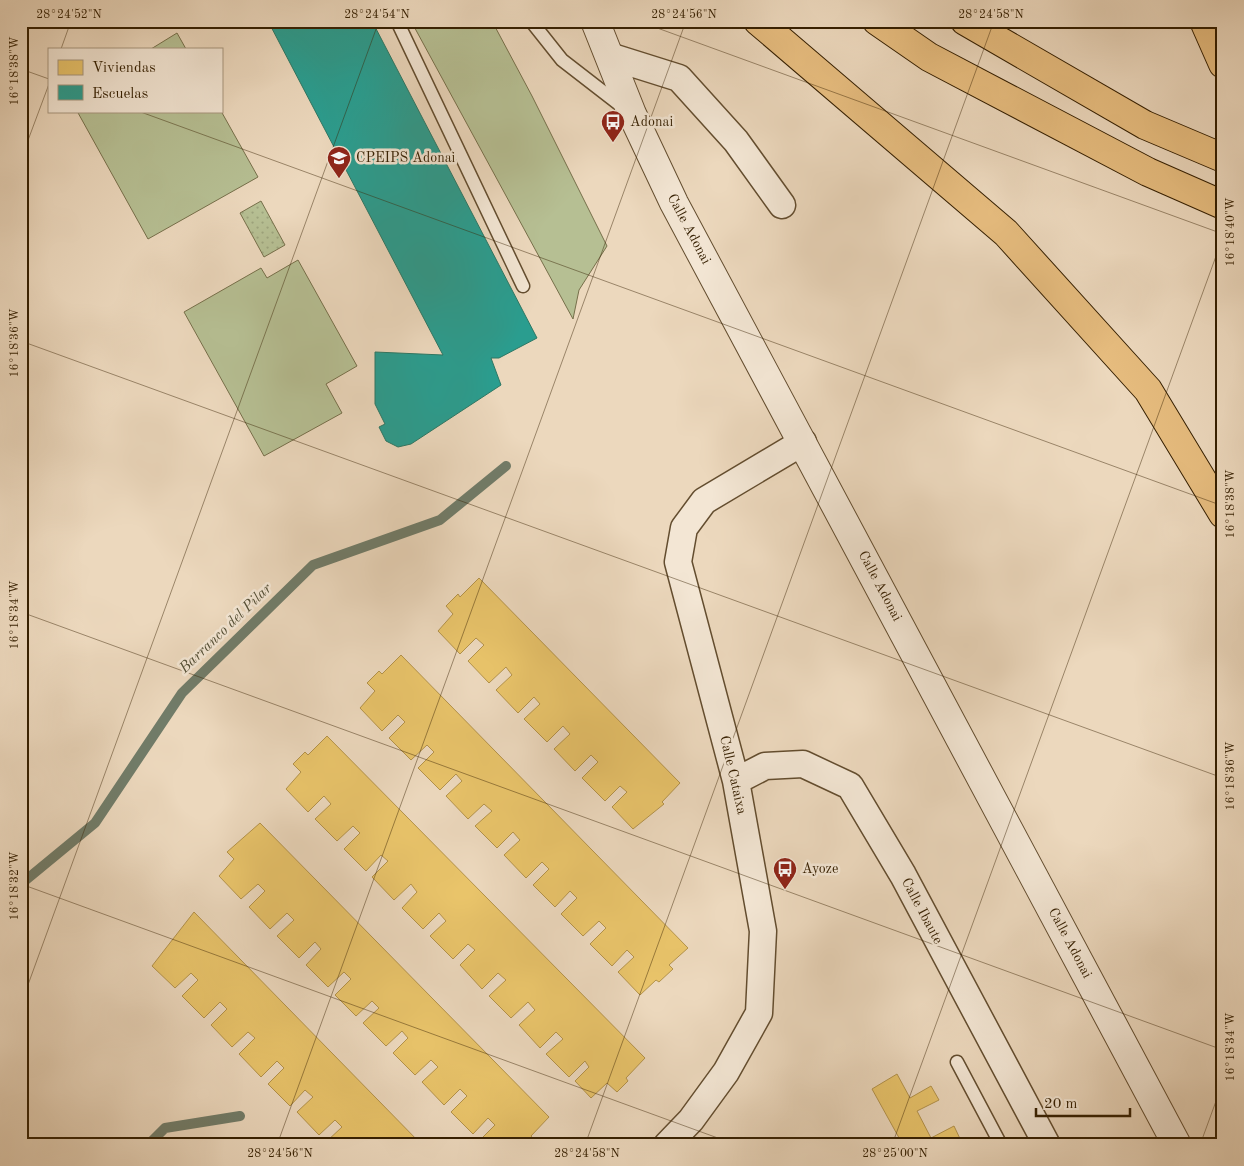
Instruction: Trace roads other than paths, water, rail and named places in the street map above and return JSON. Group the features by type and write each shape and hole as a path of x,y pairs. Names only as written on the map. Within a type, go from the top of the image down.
{"highway":[{"path":"758,21 1006,233 1148,390 1223,514"},
{"path":"876,21 929,57 1148,172 1223,205"},
{"path":"965,21 1145,125 1223,158"},
{"path":"1204,21 1223,64"}],"street":[{"name":"Calle Adonai","path":"594,21 632,114 674,204 803,442 1177,1145"},
{"path":"609,56 679,78 736,141 782,205"},
{"name":"Calle Cataixa","path":"666,1145 691,1120 726,1072 759,1013 763,931 736,781 678,562 684,528 704,501 803,442"},
{"name":"Calle Ibaute","path":"736,781 765,766 803,764 850,786 903,875 1047,1145"}],"lane":[{"path":"397,21 523,286"},
{"path":"531,21 562,60 632,114"},
{"path":"957,1062 1001,1145"}],"waterway":[{"name":"Barranco del Pilar","path":"21,884 95,823 182,693 313,565 440,520 506,466"},
{"path":"148,1145 165,1128 240,1116"}],"place":[{"name":"Adonai","path":"613,143"},
{"name":"CPEIPS Adonai","path":"339,179"},
{"name":"Ayoze","path":"785,890"}]}
